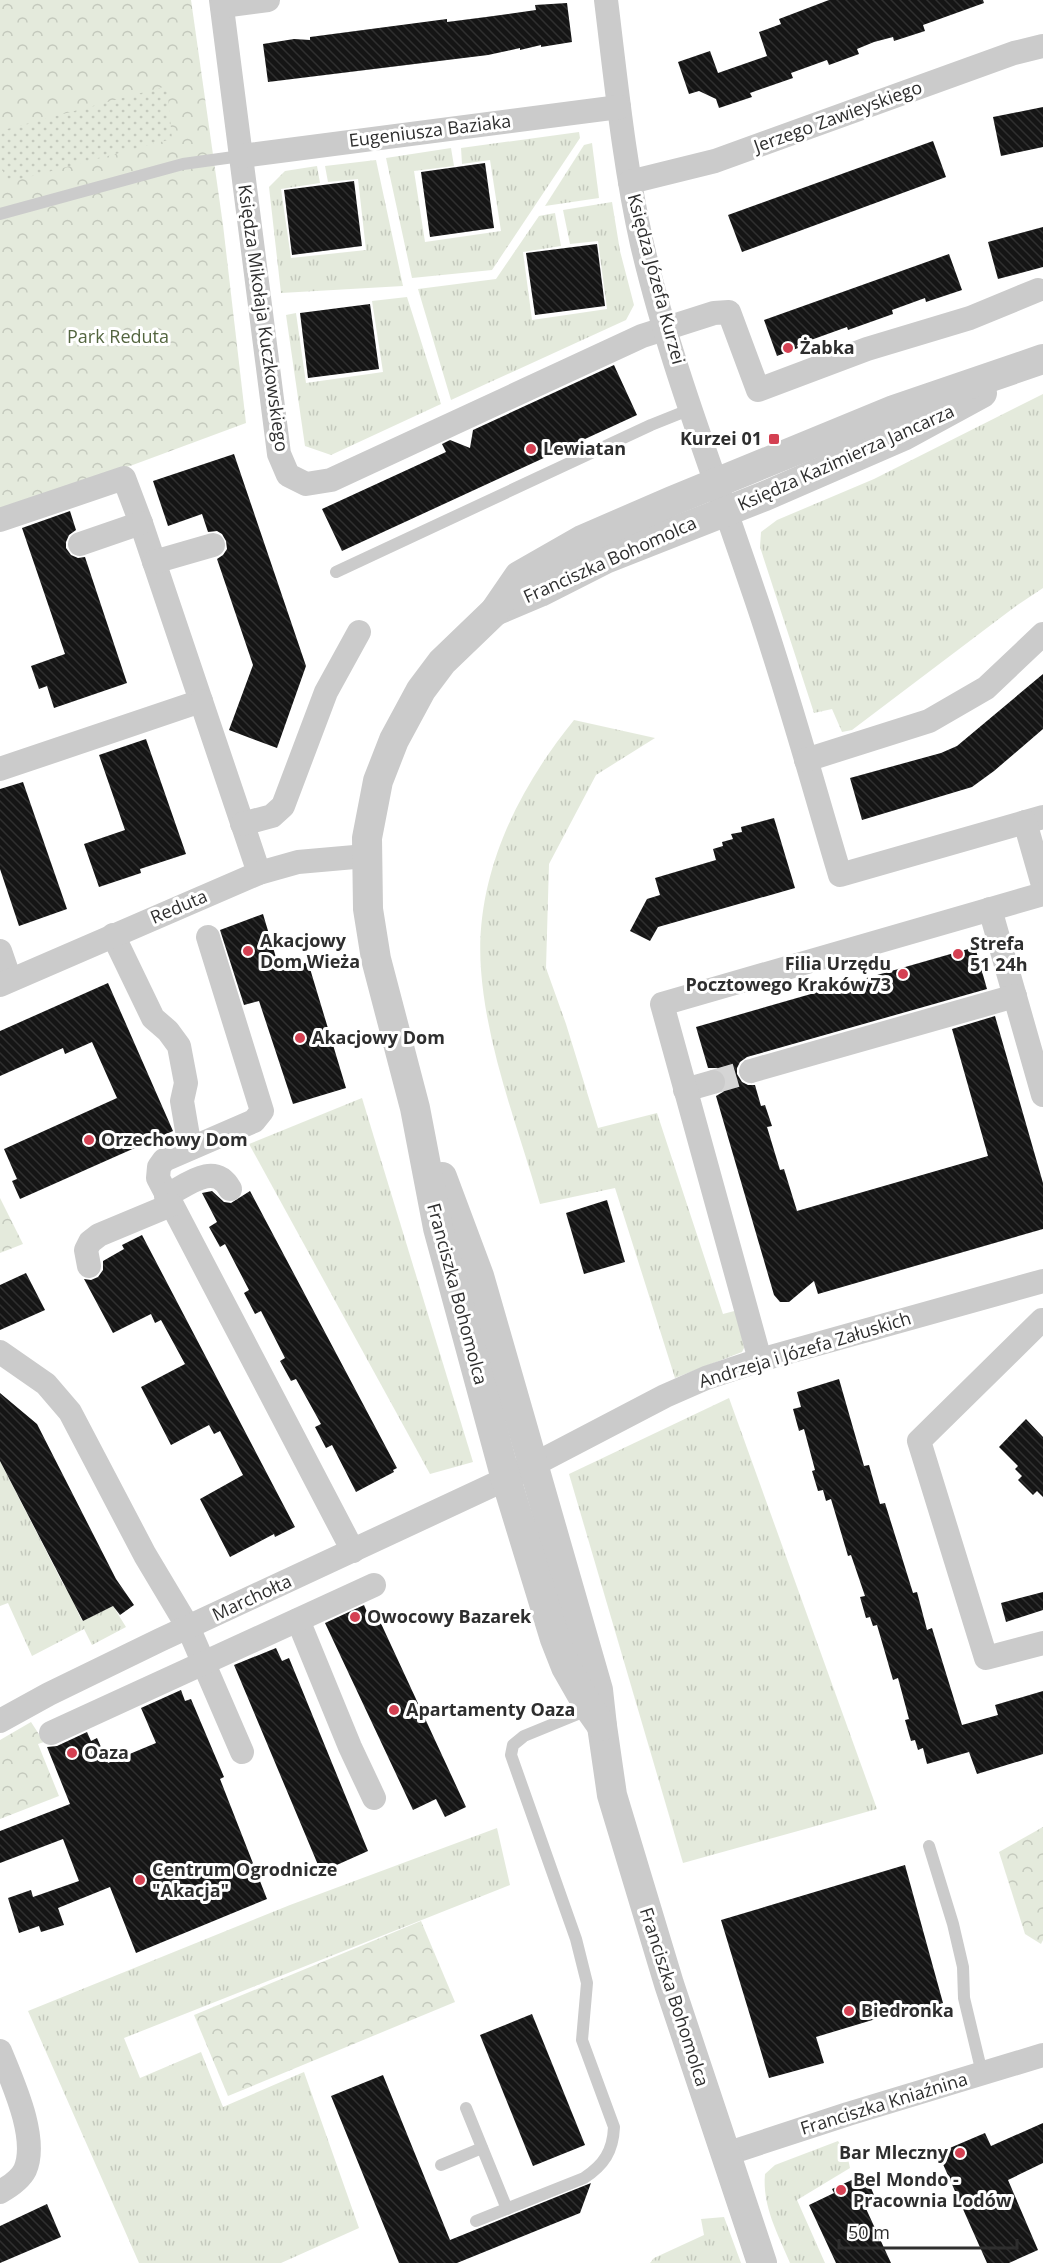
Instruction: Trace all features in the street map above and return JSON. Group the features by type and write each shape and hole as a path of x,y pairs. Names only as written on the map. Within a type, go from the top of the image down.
{"street":[{"path":"221,3 268,0"},
{"name":"Księdza Józefa Kurzei","path":"606,0 630,182 642,244 692,409 777,660 840,874 1034,820"},
{"name":"Księdza Mikołaja Kuczkowskiego","path":"221,3 279,454 288,475 306,484 331,480 633,339 714,313 729,312 758,390 867,349 970,318 1038,290"},
{"name":"Jerzego Zawieyskiego","path":"630,182 715,160 1014,53 1043,46"},
{"name":"Eugeniusza Baziaka","path":"242,156 620,107"},
{"name":"Księdza Kazimierza Jancarza","path":"717,483 894,410 1035,362"},
{"name":"Księdza Kazimierza Jancarza","path":"726,511 924,425 963,405 1035,362"},
{"path":"0,520 124,478 259,873"},
{"name":"Franciszka Bohomolca","path":"596,1718 566,1667 555,1639 506,1479 438,1228 415,1108 376,959 368,909 366,856 369,821 378,781 403,721 421,690 441,662 495,611 519,576 556,554 613,526 717,483"},
{"name":"Franciszka Bohomolca","path":"495,611 540,592 615,554 726,511"},
{"path":"80,544 141,523"},
{"path":"154,562 213,545"},
{"path":"242,824 272,816 283,806 326,692 359,632"},
{"path":"806,760 929,721 986,688 1043,634"},
{"path":"0,769 201,701"},
{"path":"1034,820 1043,885"},
{"name":"Reduta","path":"5,982 259,873 298,862 366,856"},
{"path":"760,1360 662,1004 1043,894"},
{"path":"990,909 1043,1095"},
{"path":"114,935 153,1018 168,1031 179,1046 186,1083 182,1101 190,1148"},
{"path":"208,937 262,1111 254,1122 164,1160 159,1167 158,1178 344,1555 351,1596"},
{"path":"0,951 5,982"},
{"path":"751,1071 1015,996"},
{"path":"685,1090 713,1082"},
{"name":"Franciszka Bohomolca","path":"415,1108 479,1276 598,1690 596,1718 612,1795 669,1984 762,2263"},
{"path":"89,1266 86,1250 90,1242 99,1235 169,1201 202,1177 215,1175 224,1179 230,1189"},
{"name":"Andrzeja i Józefa Załuskich","path":"532,1464 664,1396 706,1378 760,1360 1043,1281"},
{"path":"1012,1290 1043,1321 919,1441 986,1658 1043,1643"},
{"path":"0,1352 46,1384 70,1412 145,1555 188,1627 242,1752"},
{"path":"506,1479 532,1464"},
{"name":"Marchołta","path":"0,1721 59,1689 188,1627 506,1479"},
{"path":"51,1733 374,1585"},
{"path":"298,1620 350,1747 374,1798"},
{"path":"0,2051 18,2096 28,2146 25,2170 12,2186 0,2192"},
{"name":"Franciszka Kniaźnina","path":"726,2154 1043,2055"}],"lane":[{"path":"0,214 190,163 242,156"},
{"path":"336,572 651,424 692,409"},
{"path":"476,2221 584,2178 598,2169 607,2159 613,2139 614,2127 582,2040 587,1983 576,1939 511,1755 513,1745 524,1736 596,1718"},
{"path":"929,1846 953,1924 963,1967 964,1998 982,2073"},
{"path":"466,2108 507,2209"},
{"path":"441,2165 482,2148"}],"green space":[{"name":"Park Reduta","path":"0,0 191,0 223,225 246,423 130,466 0,509"},
{"path":"167,86 172,139 6,183 0,159 0,131"},
{"path":"579,132 580,138 492,270 412,278 386,158 451,148 454,166 414,171 425,242 501,231 490,160 462,164 461,148"},
{"path":"592,143 599,198 545,206 584,145"},
{"path":"376,160 403,286 281,293 269,187 285,171 317,166 320,183 281,189 291,258 366,250 358,179 328,182 325,166"},
{"path":"612,202 620,251 634,305 626,320 451,400 418,289 496,279 539,216 555,213 561,246 523,252 532,320 607,309 598,241 570,244 563,210"},
{"path":"407,297 441,404 331,455 305,446 286,315 296,313 306,383 383,372 372,301"},
{"path":"1043,394 1043,588 852,730 842,732 832,709 814,713 760,547 761,532 777,520 874,479"},
{"path":"574,720 655,738 596,775 549,864 546,968 598,1128 657,1113 723,1314 738,1310 745,1346 742,1352 675,1378 615,1188 540,1204 504,1088 484,1000 481,935 492,868 518,805 534,776"},
{"path":"362,1098 473,1462 430,1474 249,1144"},
{"path":"0,1198 23,1244 0,1253"},
{"path":"729,1398 877,1809 683,1863 569,1474"},
{"path":"0,1457 63,1584 79,1606 76,1608 82,1621 113,1606 126,1627 92,1645 84,1629 32,1656 8,1603 0,1606"},
{"path":"31,1722 44,1742 38,1744 59,1796 0,1819 0,1740"},
{"path":"1043,1827 1043,1940 1041,1944 1025,1934 999,1852"},
{"path":"497,1828 510,1885 124,2038 140,2078 201,2052 223,2107 304,2072 359,2228 281,2263 139,2263 28,2011 290,1905"},
{"path":"421,1921 455,2002 228,2096 194,2015"},
{"path":"838,2141 847,2154 850,2168 797,2200 825,2263 790,2263 768,2209 765,2174 775,2165"},
{"path":"724,2217 741,2263 650,2263 654,2258 704,2235 701,2219"}],"building":[{"path":"829,0 983,0 984,3 923,25 925,31 894,41 893,37 874,42 857,49 859,54 829,65 827,60 791,73 793,78 750,93 752,97 719,108 716,99 699,91 689,94 678,62 710,51 718,73 767,56 759,32 781,24 779,19"},
{"path":"567,3 572,42 520,50 520,48 488,55 268,82 263,44 294,39 310,40 310,37 447,19 447,22 486,17 536,10 535,5"},
{"path":"1043,107 1043,147 1001,156 993,117"},
{"path":"933,141 946,177 742,252 728,215"},
{"path":"485,163 494,228 430,237 421,172"},
{"path":"354,181 362,246 292,255 284,190"},
{"path":"1043,227 1043,267 998,279 988,242"},
{"path":"597,244 605,306 535,315 526,253"},
{"path":"949,254 962,290 926,302 925,298 892,310 893,314 797,345 798,348 777,356 764,320"},
{"path":"370,304 379,369 308,378 300,313"},
{"path":"614,365 637,415 342,551 322,509 446,452 442,444 450,440 470,448 473,430"},
{"path":"234,454 306,666 277,748 229,730 253,665 217,559 227,549 226,541 217,531 208,532 202,514 168,526 153,481"},
{"path":"70,511 76,530 69,535 66,548 71,555 78,558 85,557 127,683 54,708 47,686 39,689 31,666 65,654 22,528"},
{"path":"1043,674 1043,729 994,771 972,787 862,820 850,778 941,753 957,746"},
{"path":"146,739 186,854 140,869 141,873 99,887 84,844 125,830 99,755"},
{"path":"23,782 67,909 19,926 0,869 0,789"},
{"path":"774,818 795,888 658,927 650,941 630,931 647,899 660,895 655,878 716,860 713,849 723,846 722,842 733,839 731,834 742,832 741,827"},
{"name":"Akacjowy Dom","path":"263,914 280,971 308,962 346,1088 293,1104 259,1001 244,1005 220,930"},
{"path":"975,947 987,989 747,1057 740,1062 737,1074 742,1082 755,1085 761,1106 765,1105 772,1126 767,1127 780,1170 784,1169 797,1211 988,1156 952,1029 995,1016 1043,1183 1043,1229 818,1294 814,1281 789,1302 780,1302 774,1295 716,1096 727,1086 726,1078 717,1068 708,1068 696,1027"},
{"path":"108,983 173,1131 20,1199 12,1181 17,1179 4,1149 117,1098 92,1042 65,1054 63,1048 0,1076 0,1031"},
{"path":"212,1191 224,1202 231,1203 250,1191 397,1468 393,1470 394,1472 356,1492 332,1445 326,1448 315,1427 321,1424 296,1379 291,1381 280,1361 285,1358 261,1311 255,1314 244,1293 249,1290 225,1244 220,1247 209,1227 217,1222 202,1193"},
{"path":"607,1200 625,1262 584,1274 566,1213"},
{"path":"142,1235 295,1527 275,1537 274,1534 230,1557 200,1499 243,1475 220,1431 214,1434 209,1425 171,1445 141,1387 185,1364 161,1320 155,1323 151,1314 113,1333 84,1279 91,1280 98,1277 103,1270 103,1261 124,1249 122,1245"},
{"path":"26,1273 45,1310 0,1330 0,1285"},
{"path":"839,1379 864,1466 869,1465 880,1504 885,1503 913,1593 917,1592 927,1630 932,1628 962,1725 998,1715 995,1705 1043,1691 1043,1754 977,1774 969,1752 927,1764 923,1748 918,1750 915,1740 911,1741 905,1720 909,1719 898,1678 893,1680 877,1625 873,1626 870,1617 866,1618 860,1597 865,1596 851,1555 848,1556 831,1499 826,1501 823,1490 818,1491 804,1429 799,1431 793,1409 801,1407 797,1392"},
{"path":"0,1393 37,1424 116,1579 134,1605 120,1615 113,1606 83,1621 0,1461"},
{"path":"1026,1419 1043,1437 1043,1497 1037,1491 1033,1495 1018,1480 1022,1476 1015,1469 1018,1466 999,1447"},
{"path":"1043,1592 1043,1610 1006,1622 1001,1603"},
{"name":"Apartamenty Oaza","path":"364,1605 370,1619 378,1617 466,1807 445,1817 436,1799 413,1810 325,1623"},
{"path":"276,1648 282,1661 289,1658 368,1851 321,1872 234,1665"},
{"path":"181,1690 185,1701 191,1699 224,1777 220,1779 267,1899 136,1953 110,1887 58,1908 64,1925 41,1932 39,1926 19,1933 8,1898 31,1890 33,1897 79,1881 63,1839 0,1863 0,1831 70,1804 47,1747 57,1746 87,1732 91,1741 97,1738 108,1763 156,1743 141,1708"},
{"path":"905,1865 943,2003 890,2019 889,2015 816,2037 824,2063 769,2078 721,1920"},
{"path":"532,2014 585,2145 533,2166 480,2035"},
{"path":"383,2075 450,2240 591,2183 580,2213 457,2263 399,2263 331,2096"},
{"path":"1043,2123 1043,2163 1008,2180 1038,2250 1009,2263 987,2263 938,2153 985,2133 991,2146"},
{"path":"865,2174 874,2195 862,2200 891,2263 836,2263 809,2205 834,2193 832,2189"},
{"path":"47,2204 61,2237 0,2263 0,2226"}],"tunnel":[{"path":"713,1082 751,1071"}],"place":[{"name":"Żabka","path":"788,348"},
{"name":"Kurzei 01","path":"774,439"},
{"name":"Lewiatan","path":"531,449"},
{"name":"Akacjowy Dom Wieża","path":"248,951"},
{"name":"Strefa 51 24h","path":"958,954"},
{"name":"Filia Urzędu Pocztowego Kraków 73","path":"903,974"},
{"name":"Akacjowy Dom","path":"300,1038"},
{"name":"Orzechowy Dom","path":"89,1140"},
{"name":"Owocowy Bazarek","path":"355,1617"},
{"name":"Apartamenty Oaza","path":"394,1710"},
{"name":"Oaza","path":"72,1753"},
{"name":"Centrum Ogrodnicze \"Akacja\"","path":"140,1880"},
{"name":"Biedronka","path":"849,2011"},
{"name":"Bar Mleczny","path":"960,2153"},
{"name":"Bel Mondo - Pracownia Lodów","path":"841,2190"}]}
